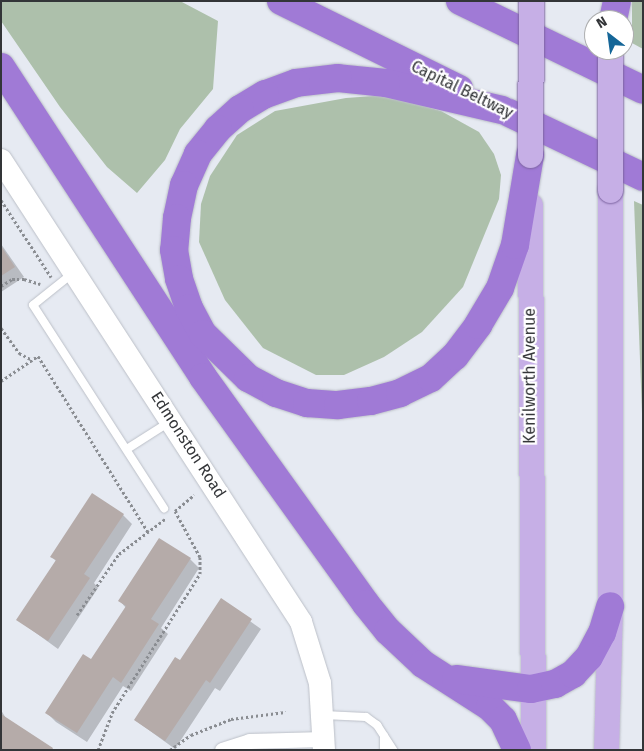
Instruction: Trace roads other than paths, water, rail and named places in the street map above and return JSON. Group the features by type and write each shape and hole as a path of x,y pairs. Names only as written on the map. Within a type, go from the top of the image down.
{"highway":[{"name":"Capital Beltway","path":"281,1 643,177"},
{"path":"463,3 643,71"},
{"path":"463,3 643,90"},
{"path":"1,67 203,377 275,479 388,632 423,664 496,713 512,734 517,750"},
{"path":"502,110 386,83 338,78 296,83 265,94 240,109 218,129 198,154 184,185 177,218 174,250 179,280 203,334 248,378 276,393 307,402 338,405 371,401 400,393 431,378 455,356 478,325 500,288 515,245 530,155"},
{"path":"442,676 484,685 531,689 555,684 573,674 589,657 602,633 610,606"}],"main road":[{"name":"Kenilworth Avenue","path":"531,1 531,689 533,750"},
{"path":"606,750 610,606 610,60"}],"street":[{"name":"Edmonston Road","path":"1,160 172,420 301,622 317,668 323,715 324,744"},
{"path":"222,750 249,741 324,744"}],"lane":[{"path":"75,272 33,305 164,508"},
{"path":"127,450 172,420"},
{"path":"323,715 362,715 377,725 393,750"},
{"path":"384,736 384,750"}]}
